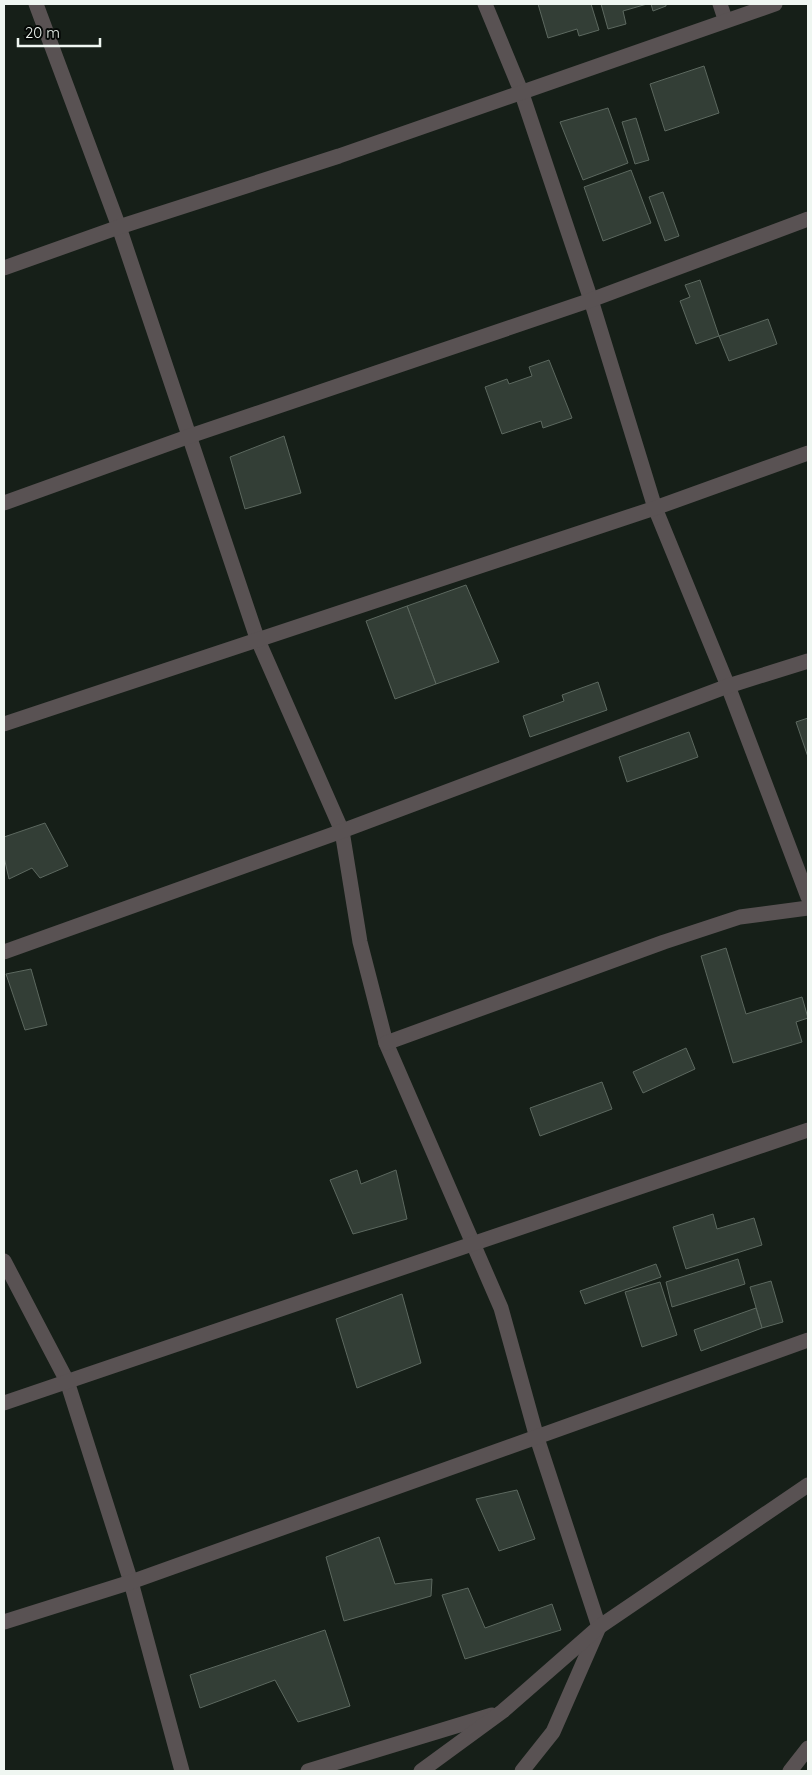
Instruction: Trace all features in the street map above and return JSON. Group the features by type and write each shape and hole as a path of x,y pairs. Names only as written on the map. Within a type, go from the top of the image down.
{"street":[{"path":"36,4 119,227 256,638 342,830 360,942 386,1043 501,1308 537,1438 599,1627 553,1732 522,1771"},
{"path":"485,4 521,91 591,300 655,508 728,686 808,897"},
{"path":"720,4 725,19"},
{"path":"4,268 119,227 339,156 725,19 775,4"},
{"path":"4,503 190,436 591,300 808,219"},
{"path":"4,724 256,638 655,508 808,453"},
{"path":"4,952 342,830 728,686 808,661"},
{"path":"386,1043 689,933 740,917 808,908"},
{"path":"4,1403 67,1380 808,1130"},
{"path":"4,1261 67,1380 131,1582 182,1771"},
{"path":"4,1622 131,1582 808,1340"},
{"path":"421,1771 503,1711 599,1627 808,1485"},
{"path":"308,1771 503,1711"},
{"path":"790,1771 808,1748"}],"building":[{"path":"538,4 591,4 599,30 579,36 577,29 548,38"},
{"path":"601,4 647,4 623,11 626,24 608,29"},
{"path":"651,4 666,4 666,6 653,11"},
{"path":"704,66 719,113 665,131 650,84"},
{"path":"608,108 628,163 583,180 560,122"},
{"path":"636,118 649,160 635,164 622,122"},
{"path":"631,170 651,223 603,241 584,187"},
{"path":"663,192 679,236 665,241 649,197"},
{"path":"700,280 719,336 696,344 680,301 690,297 685,285"},
{"path":"768,319 777,344 729,361 719,336"},
{"path":"549,360 572,418 543,428 541,421 502,434 485,387 507,379 509,384 532,376 529,367"},
{"path":"284,436 301,493 245,509 230,457"},
{"path":"466,585 499,662 436,684 407,606"},
{"path":"407,606 436,684 395,699 366,621"},
{"path":"598,682 607,710 530,737 523,716 564,701 562,695"},
{"path":"808,718 808,757 796,722"},
{"path":"689,732 698,757 627,782 619,757"},
{"path":"45,823 68,866 40,878 32,868 9,879 4,857 4,837"},
{"path":"726,948 746,1014 802,997 808,1018 796,1022 802,1042 733,1063 701,956"},
{"path":"31,969 47,1025 25,1030 6,974"},
{"path":"686,1048 695,1069 643,1093 633,1072"},
{"path":"602,1082 612,1109 540,1136 530,1108"},
{"path":"357,1170 361,1184 396,1170 407,1219 353,1234 330,1180"},
{"path":"713,1214 717,1229 754,1218 762,1245 686,1269 673,1227"},
{"path":"738,1259 745,1284 672,1307 666,1282"},
{"path":"656,1264 661,1277 585,1304 580,1291"},
{"path":"771,1281 783,1322 762,1328 750,1287"},
{"path":"660,1282 677,1335 642,1347 625,1292"},
{"path":"402,1294 421,1363 357,1388 336,1319"},
{"path":"756,1308 762,1328 701,1351 694,1330"},
{"path":"517,1490 535,1539 499,1551 476,1499"},
{"path":"379,1537 395,1584 432,1579 431,1596 344,1621 326,1557"},
{"path":"468,1588 485,1628 552,1604 561,1630 465,1659 442,1595"},
{"path":"325,1630 350,1706 298,1722 275,1680 200,1708 190,1675"}]}
